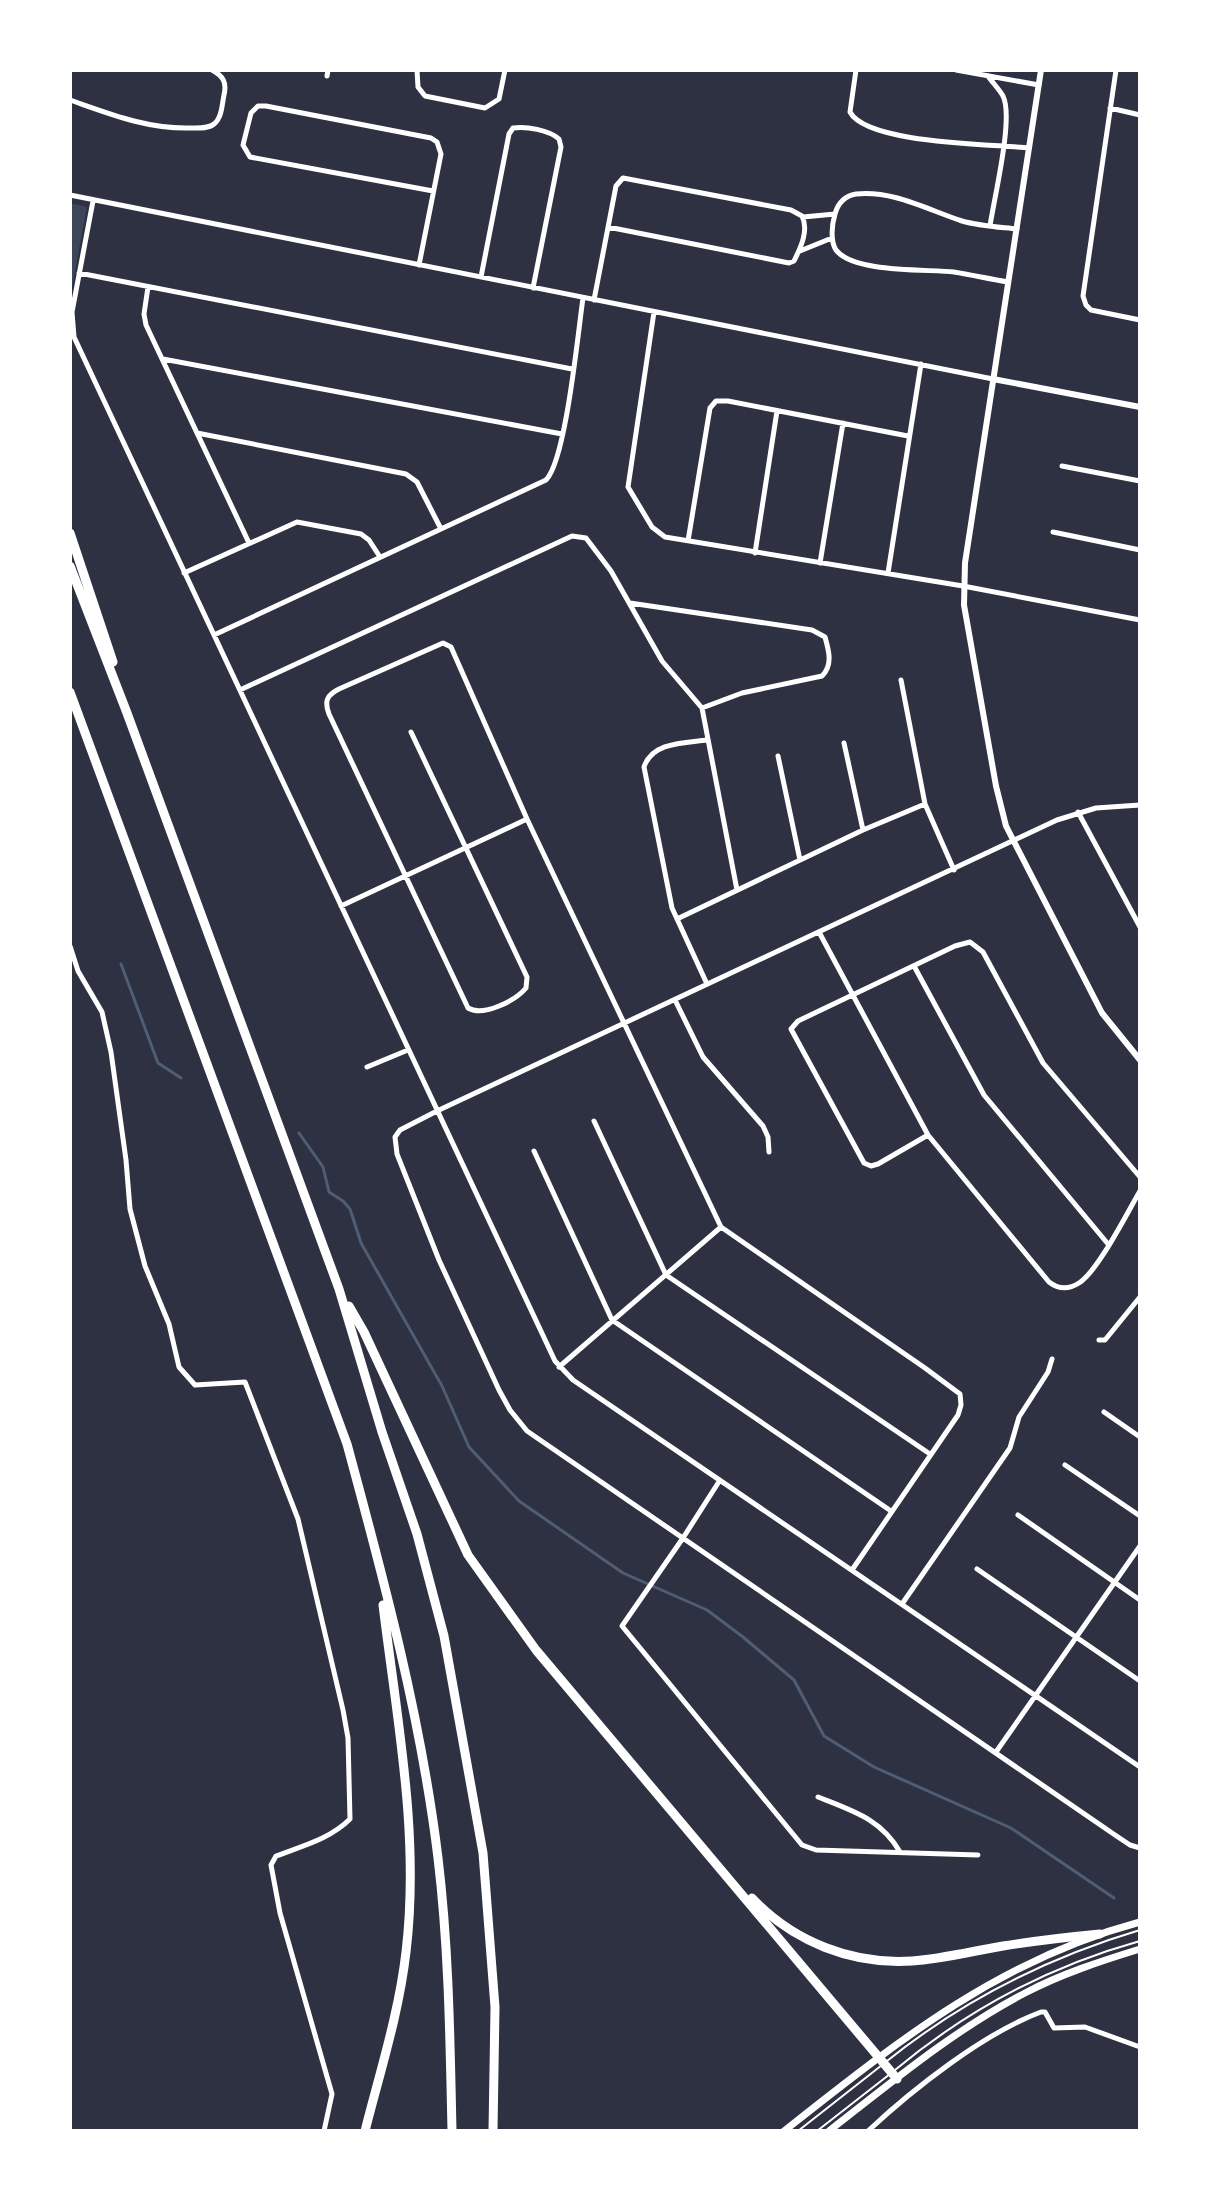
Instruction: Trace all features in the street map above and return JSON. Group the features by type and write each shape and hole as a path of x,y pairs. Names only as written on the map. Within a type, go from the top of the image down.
{"highway":[{"path":"70,533 104,632 127,713"},
{"path":"70,566 339,1289 382,1432 417,1534 444,1636 483,1853 495,2007 493,2131"},
{"path":"70,695 347,1444 377,1554 416,1727 438,1858 446,1956 452,2131"},
{"path":"339,1289 364,1332 468,1555 536,1650 894,2076"},
{"path":"365,2131 402,1980 410,1890 407,1801 377,1554"},
{"path":"685,1825 759,1905 782,1924 818,1944 855,1957 873,1961 916,1961 1100,1934"}],"main road":[{"path":"784,2131 881,2061 940,2012 989,1982 1038,1958 1140,1922"},
{"path":"829,2131 894,2076 995,2009 1081,1969 1140,1949"}],"street":[{"path":"70,100 140,123 173,128 206,127 218,119 225,90 223,78 212,70"},
{"path":"417,70 418,87 425,96 485,108 499,99 505,70"},
{"path":"856,70 850,110 856,121 895,135 920,139 1029,148"},
{"path":"956,70 1039,85"},
{"path":"1041,70 963,586 964,605 996,786 1012,841 1102,1013 1140,1060"},
{"path":"1116,70 1083,296 1091,310 1140,320"},
{"path":"988,76 1003,95 1006,107 1004,145 990,226"},
{"path":"419,265 441,154 440,145 431,138 262,105 255,107 251,113 243,145 246,153 254,158 433,191"},
{"path":"1110,108 1140,115"},
{"path":"481,277 510,132 518,127 551,133 559,139 561,147 533,288"},
{"path":"594,300 616,186 620,179 627,177 791,210 803,217 835,214"},
{"path":"1008,282 953,272 899,270 851,260 836,251 832,238 835,214 844,198 859,194 900,199 960,220 1017,229"},
{"path":"70,195 1140,407"},
{"path":"93,201 71,318 74,337 559,1367 573,1380 1140,1767"},
{"path":"608,227 783,262 794,261 799,252 805,232 803,217"},
{"path":"799,252 832,238"},
{"path":"79,273 572,369"},
{"path":"148,287 145,320 249,543"},
{"path":"214,635 546,480 554,469 562,434 583,298"},
{"path":"654,312 628,487 652,527 665,537 963,586 1140,620"},
{"path":"163,359 562,434"},
{"path":"888,573 921,364"},
{"path":"688,541 711,405 716,401 724,400 908,436"},
{"path":"755,553 777,411"},
{"path":"820,563 843,423"},
{"path":"197,433 406,474 417,482 441,529"},
{"path":"1062,466 1140,481"},
{"path":"184,573 291,524 303,522 361,534 380,557"},
{"path":"1053,532 1140,550"},
{"path":"240,690 572,536 586,538 630,603 662,661 702,708 737,890"},
{"path":"630,603 812,630 825,637 829,660 822,676 742,693 702,708"},
{"path":"411,732 527,977 526,988 515,998 481,1012 468,1008 329,714 326,701 339,689 445,643 451,647 527,819 721,1227 954,1388 961,1398 958,1415 852,1570"},
{"path":"901,680 925,804 954,870"},
{"path":"707,740 661,748 650,756 644,767 670,898 707,984"},
{"path":"844,743 863,830"},
{"path":"778,756 800,860"},
{"path":"677,919 863,830 925,804"},
{"path":"1140,805 1078,812 1012,841 437,1111 397,1133 397,1154 439,1260 510,1410 536,1437 1115,1835 1140,1848"},
{"path":"1078,812 1140,927"},
{"path":"341,906 527,819"},
{"path":"819,932 928,1135 1049,1282 1062,1288 1082,1281 1140,1191"},
{"path":"928,1135 878,1164 867,1165 860,1158 791,1031 794,1023 964,942 970,942 978,946 1043,1063 1140,1177"},
{"path":"70,946 78,971 102,1012 111,1052 130,1209 145,1266 169,1324 179,1367 195,1385 245,1382 298,1519 343,1710 348,1738 350,1819 339,1830 321,1839 276,1856 271,1865 280,1913 332,2094 324,2131"},
{"path":"914,966 984,1095 1108,1244"},
{"path":"675,1000 698,1050 763,1126 769,1152"},
{"path":"367,1067 408,1050"},
{"path":"594,1121 666,1275 930,1454"},
{"path":"534,1151 612,1320 891,1511"},
{"path":"559,1367 721,1227"},
{"path":"1099,1340 1105,1340 1140,1297"},
{"path":"902,1604 1010,1448 1019,1417 1048,1372 1052,1359"},
{"path":"1104,1412 1140,1437"},
{"path":"1065,1465 1140,1516"},
{"path":"720,1480 622,1626 802,1845 816,1850 978,1855"},
{"path":"1018,1515 1140,1600"},
{"path":"996,1752 1140,1546"},
{"path":"977,1569 1140,1681"},
{"path":"818,1797 851,1810 881,1827 891,1835 900,1852"},
{"path":"868,2131 904,2098 961,2058 1014,2022 1041,2012 1045,2012 1054,2028 1085,2027 1140,2047"}],"lane":[{"path":"798,2131 881,2061 939,2021 1016,1977 1062,1956 1140,1930"},
{"path":"817,2131 894,2076 948,2030 1011,1992 1056,1970 1140,1941"}],"shaded area":[{"path":"70,203 87,207 70,298"}],"waterway":[{"path":"121,964 158,1063 181,1078"},
{"path":"299,1133 323,1167 329,1192 350,1209 361,1243 442,1386 469,1447 519,1501 623,1573 707,1610 743,1637 794,1680 824,1736 874,1767 1011,1828 1114,1898"}]}
